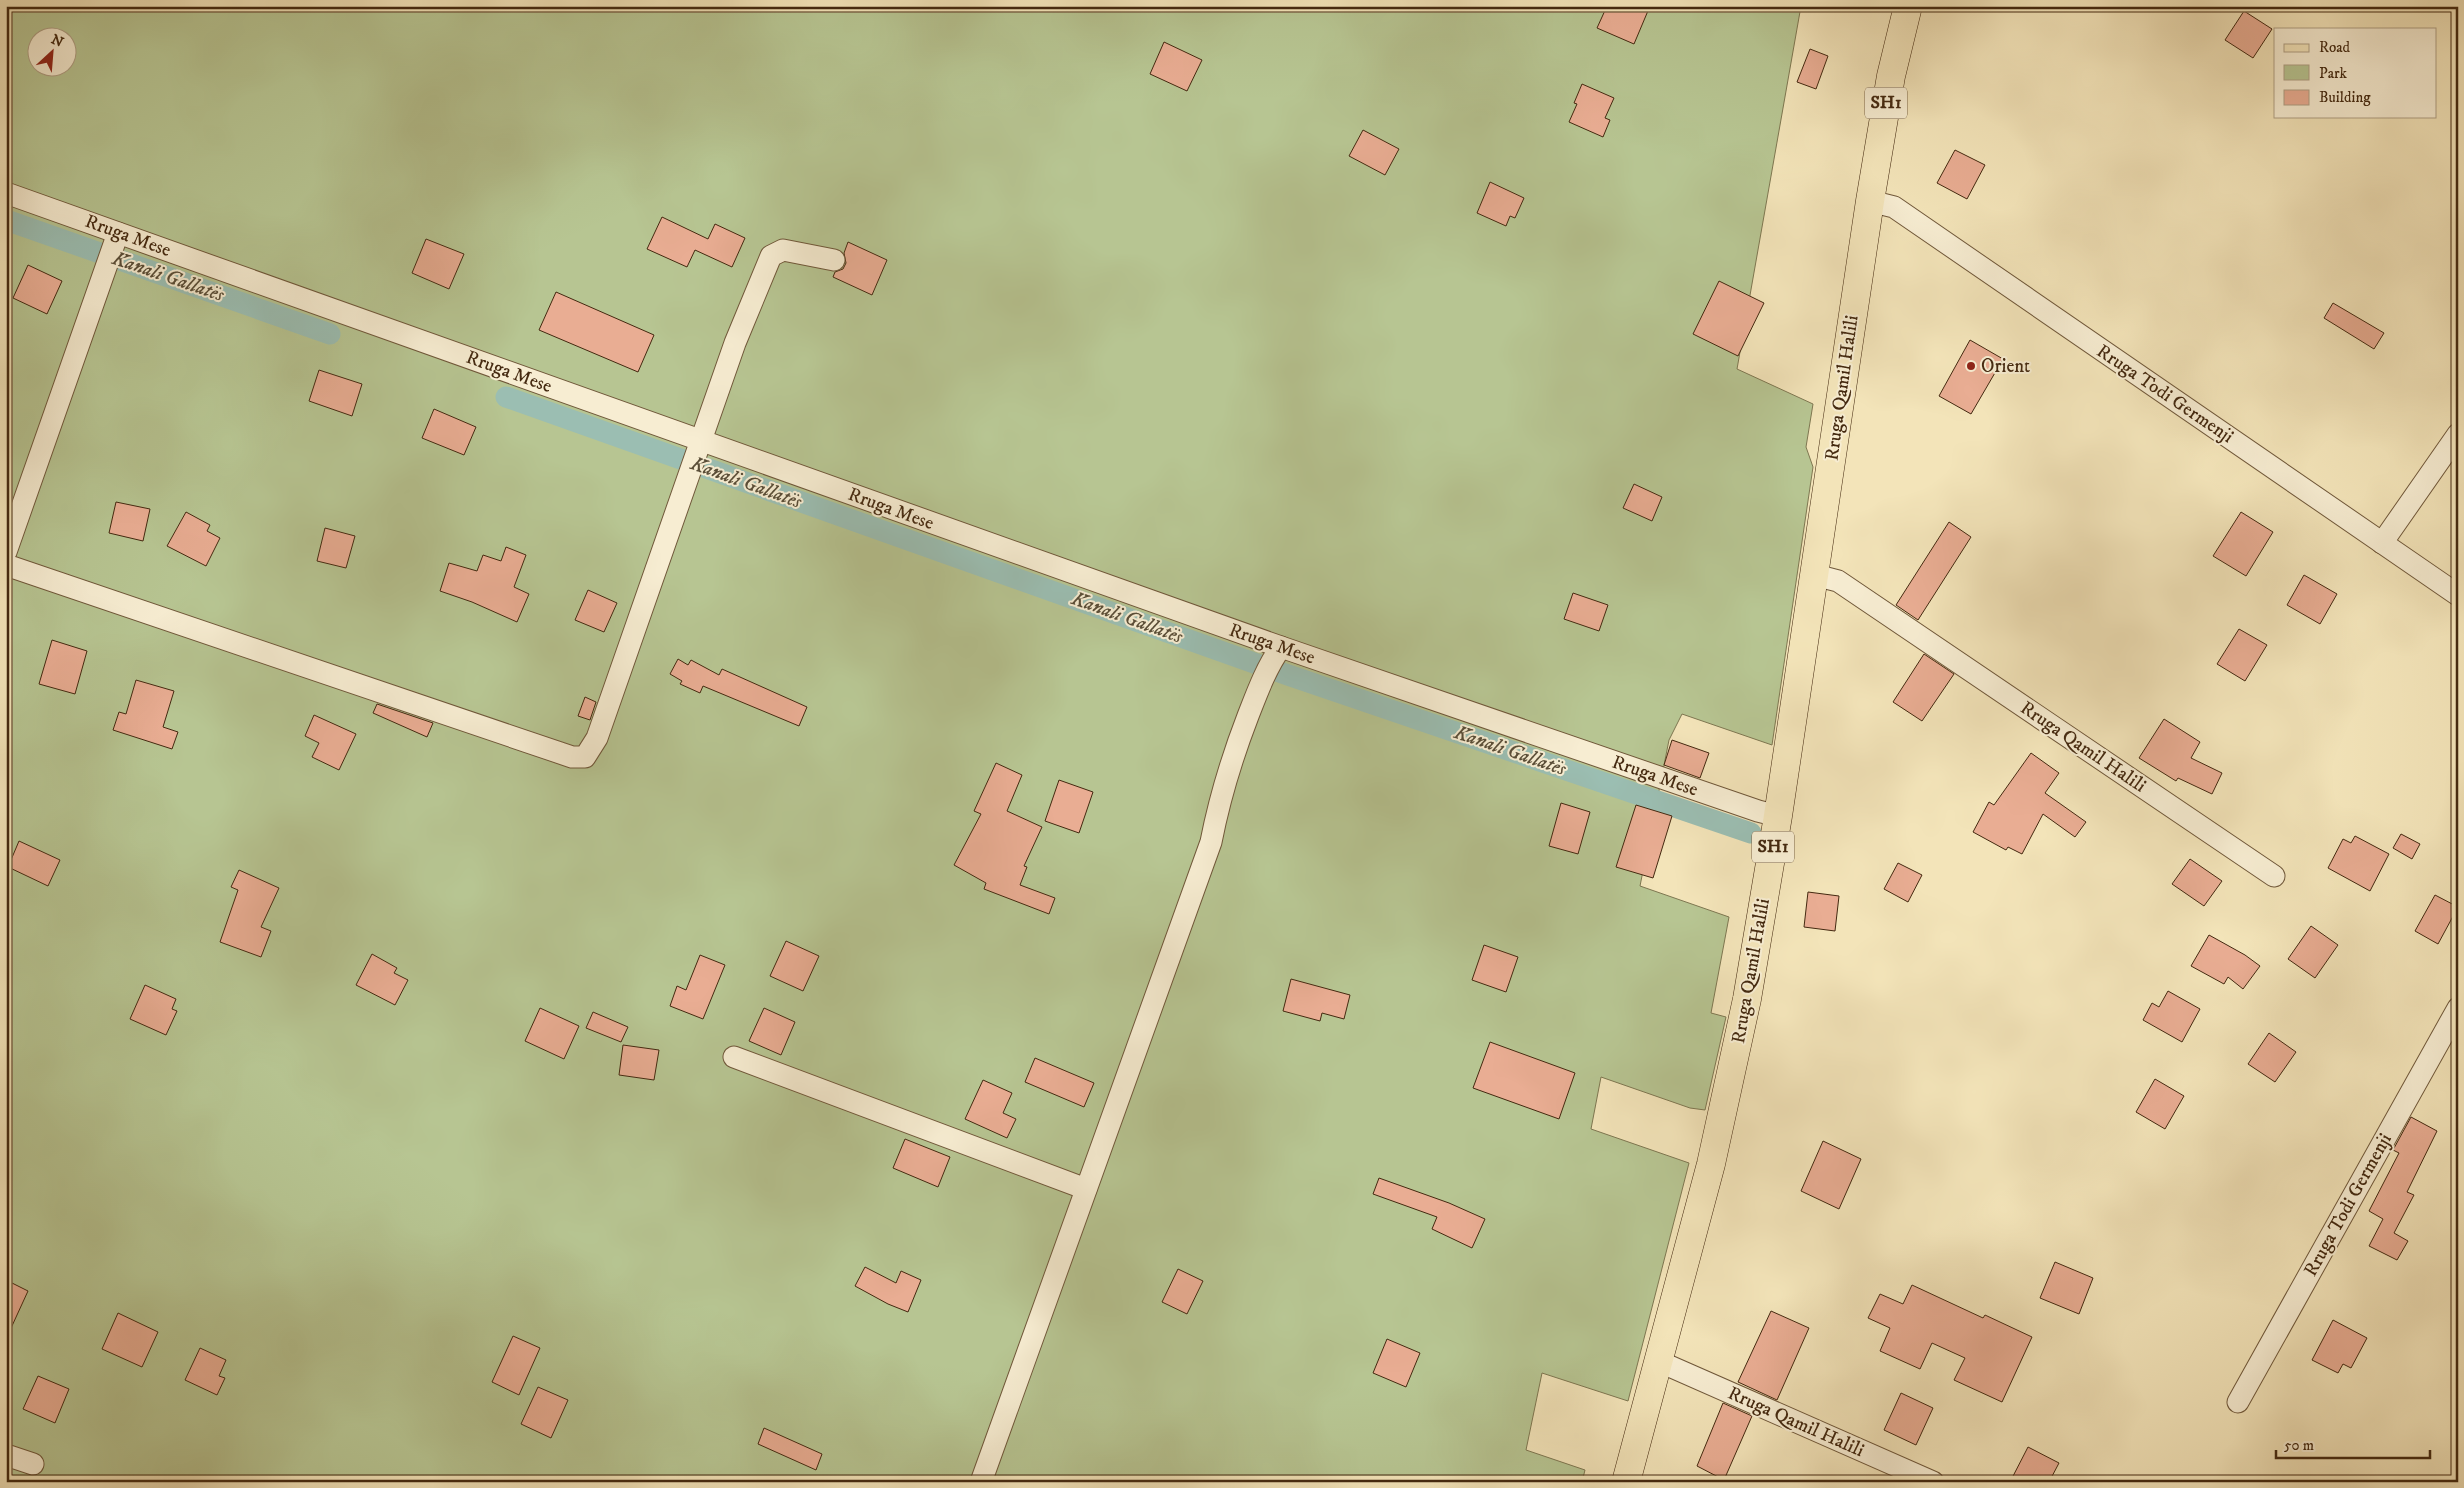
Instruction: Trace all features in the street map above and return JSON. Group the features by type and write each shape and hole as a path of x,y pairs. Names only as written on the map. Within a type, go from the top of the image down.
{"main road":[{"name":"SH1","path":"1870,201 1891,76 1908,6"},
{"name":"Rruga Qamil Halili","path":"1626,1482 1711,1164 1738,1048 1778,816 1870,201"}],"street":[{"name":"Rruga Mese","path":"6,193 116,240 700,446 1276,653 1778,816"},
{"name":"Rruga Todi Germenji","path":"1870,201 1894,207 2458,595"},
{"path":"8,539 116,240"},
{"path":"6,565 572,757 585,757 597,738 735,344 771,256 783,250 834,260"},
{"path":"2382,543 2458,434"},
{"name":"Rruga Qamil Halili","path":"1815,575 1838,581 2274,876"},
{"path":"981,1482 1211,842 1222,788 1257,691 1276,653"},
{"name":"Rruga Todi Germenji","path":"2238,1402 2458,1008"},
{"path":"734,1057 1086,1189"},
{"name":"Rruga Qamil Halili","path":"1658,1361 1933,1482"},
{"path":"6,1455 33,1464"}],"green space":[{"path":"6,6 1801,6 1737,369 1813,404 1806,447 1813,467 1772,745 1682,714 1669,740 1640,886 1729,917 1711,1013 1726,1017 1705,1110 1690,1108 1601,1077 1591,1129 1689,1163 1628,1401 1542,1373 1526,1450 1585,1470 1582,1482 6,1482"}],"building":[{"path":"1607,6 1650,6 1634,44 1597,28"},
{"path":"2244,11 2272,29 2253,58 2225,40"},
{"path":"1164,42 1202,60 1187,91 1150,74"},
{"path":"1810,49 1828,56 1816,89 1797,82"},
{"path":"1582,84 1614,98 1605,118 1610,120 1603,137 1569,122 1577,104 1574,103"},
{"path":"1363,130 1399,149 1385,175 1349,156"},
{"path":"1955,150 1985,165 1967,199 1937,183"},
{"path":"1490,182 1524,198 1515,218 1510,216 1506,226 1477,213"},
{"path":"662,217 708,239 715,224 745,238 732,267 695,250 687,267 647,249"},
{"path":"426,239 464,254 449,289 412,273"},
{"path":"848,242 887,260 872,295 833,277 835,272 843,269 846,263 844,253"},
{"path":"28,265 62,281 47,314 13,298"},
{"path":"1719,281 1764,303 1738,356 1693,334"},
{"path":"556,292 654,335 638,372 539,330"},
{"path":"2333,303 2384,333 2374,349 2324,318"},
{"path":"1970,340 2003,359 1971,414 1939,396"},
{"path":"319,370 362,384 352,416 309,401"},
{"path":"434,409 476,427 464,455 422,438"},
{"path":"1634,484 1662,497 1652,521 1623,508"},
{"path":"116,502 150,509 143,541 109,533"},
{"path":"186,512 210,525 207,531 220,538 206,566 167,546"},
{"path":"2241,512 2273,532 2246,576 2213,556"},
{"path":"1949,522 1971,537 1918,620 1896,605"},
{"path":"325,528 355,536 346,568 317,561"},
{"path":"506,547 526,555 514,587 529,594 517,622 472,602 440,591 449,563 477,571 483,555 501,561"},
{"path":"2304,575 2337,594 2320,624 2287,605"},
{"path":"588,590 617,603 604,632 575,620"},
{"path":"1573,593 1608,605 1599,631 1564,619"},
{"path":"2239,629 2267,645 2245,681 2217,664"},
{"path":"52,640 87,651 75,694 39,684"},
{"path":"1924,654 1954,674 1922,721 1893,702"},
{"path":"678,659 688,665 691,660 719,675 722,669 807,707 799,726 703,686 700,693 680,684 682,681 670,674"},
{"path":"136,680 174,691 163,727 178,732 172,749 113,730 119,712 126,714"},
{"path":"585,697 596,702 590,720 578,716"},
{"path":"377,704 433,723 427,737 373,713"},
{"path":"314,715 356,734 339,770 312,757 319,743 305,736"},
{"path":"2164,719 2200,742 2191,758 2222,773 2212,794 2178,778 2176,781 2139,758"},
{"path":"1672,740 1709,753 1700,778 1664,765"},
{"path":"2031,753 2059,773 2045,793 2086,822 2075,837 2043,814 2022,854 2008,847 2006,850 1973,832 1989,802 1994,805"},
{"path":"996,763 1022,775 1007,811 1042,827 1024,866 1027,867 1020,885 1055,898 1049,914 984,889 986,883 954,865 981,814 974,811"},
{"path":"1059,780 1093,792 1079,833 1045,821"},
{"path":"1561,803 1590,812 1578,854 1549,846"},
{"path":"1636,805 1672,816 1653,878 1616,867"},
{"path":"2401,834 2420,844 2412,859 2393,848"},
{"path":"2355,836 2389,854 2370,891 2328,868 2343,839 2351,843"},
{"path":"19,841 60,860 48,886 8,867"},
{"path":"2190,859 2222,881 2204,906 2172,884"},
{"path":"1898,863 1922,875 1908,902 1884,889"},
{"path":"239,870 279,888 261,927 271,931 261,957 220,942 238,890 231,887"},
{"path":"1808,892 1839,896 1835,931 1804,927"},
{"path":"2435,895 2458,907 2438,944 2415,931"},
{"path":"2311,926 2338,945 2315,978 2288,959"},
{"path":"2209,935 2245,955 2260,966 2243,989 2228,977 2224,984 2191,966"},
{"path":"786,941 819,956 803,991 770,976"},
{"path":"1484,945 1518,957 1506,992 1472,980"},
{"path":"372,954 397,968 394,973 408,980 395,1005 356,985"},
{"path":"700,955 725,965 703,1019 670,1006 677,986 686,990"},
{"path":"1291,979 1350,995 1344,1019 1322,1013 1320,1021 1283,1011"},
{"path":"145,985 176,999 172,1009 177,1011 166,1035 130,1019"},
{"path":"2168,991 2200,1009 2182,1042 2143,1020 2152,1003 2159,1007"},
{"path":"540,1008 579,1026 564,1059 525,1041"},
{"path":"764,1008 795,1022 781,1055 749,1041"},
{"path":"593,1012 628,1027 621,1042 586,1028"},
{"path":"2269,1033 2296,1052 2275,1082 2248,1064"},
{"path":"1490,1042 1575,1073 1559,1119 1473,1088"},
{"path":"623,1045 659,1050 654,1080 619,1075"},
{"path":"1035,1058 1094,1083 1084,1107 1025,1082"},
{"path":"2155,1079 2184,1096 2165,1129 2136,1112"},
{"path":"983,1080 1012,1093 1003,1113 1016,1119 1007,1138 965,1119"},
{"path":"2411,1117 2437,1131 2407,1192 2414,1195 2394,1233 2408,1241 2397,1260 2369,1246 2383,1219 2369,1211 2399,1153 2393,1150"},
{"path":"905,1139 950,1157 938,1187 893,1168"},
{"path":"1823,1141 1861,1159 1839,1209 1801,1191"},
{"path":"1379,1178 1449,1203 1485,1219 1472,1248 1432,1229 1437,1217 1373,1194"},
{"path":"2055,1262 2093,1278 2079,1314 2040,1298"},
{"path":"865,1267 896,1283 901,1271 921,1280 908,1312 888,1304 855,1286"},
{"path":"1178,1269 1203,1281 1187,1314 1162,1302"},
{"path":"6,1280 28,1291 6,1339"},
{"path":"1912,1285 1983,1318 1985,1315 2032,1337 2002,1402 1954,1380 1965,1358 1932,1343 1920,1369 1880,1351 1890,1328 1868,1318 1880,1294 1903,1304"},
{"path":"1771,1311 1809,1328 1777,1400 1738,1382"},
{"path":"118,1313 158,1332 142,1367 102,1349"},
{"path":"2333,1320 2367,1338 2351,1368 2343,1364 2338,1373 2312,1360"},
{"path":"513,1336 540,1348 519,1395 492,1382"},
{"path":"1387,1339 1420,1353 1406,1387 1373,1373"},
{"path":"200,1348 226,1360 219,1376 225,1378 217,1395 185,1380"},
{"path":"38,1376 69,1389 55,1423 23,1409"},
{"path":"538,1387 568,1400 551,1438 521,1424"},
{"path":"1901,1393 1933,1408 1916,1445 1884,1430"},
{"path":"1723,1403 1752,1416 1724,1480 1697,1466"},
{"path":"764,1428 822,1454 816,1470 758,1444"},
{"path":"2028,1447 2059,1463 2049,1482 2010,1482"}],"waterway":[{"name":"Kanali Gallatës","path":"6,220 330,334"},
{"name":"Kanali Gallatës","path":"506,397 1288,675 1751,833"}],"place":[{"name":"Orient","path":"1971,366"}]}
